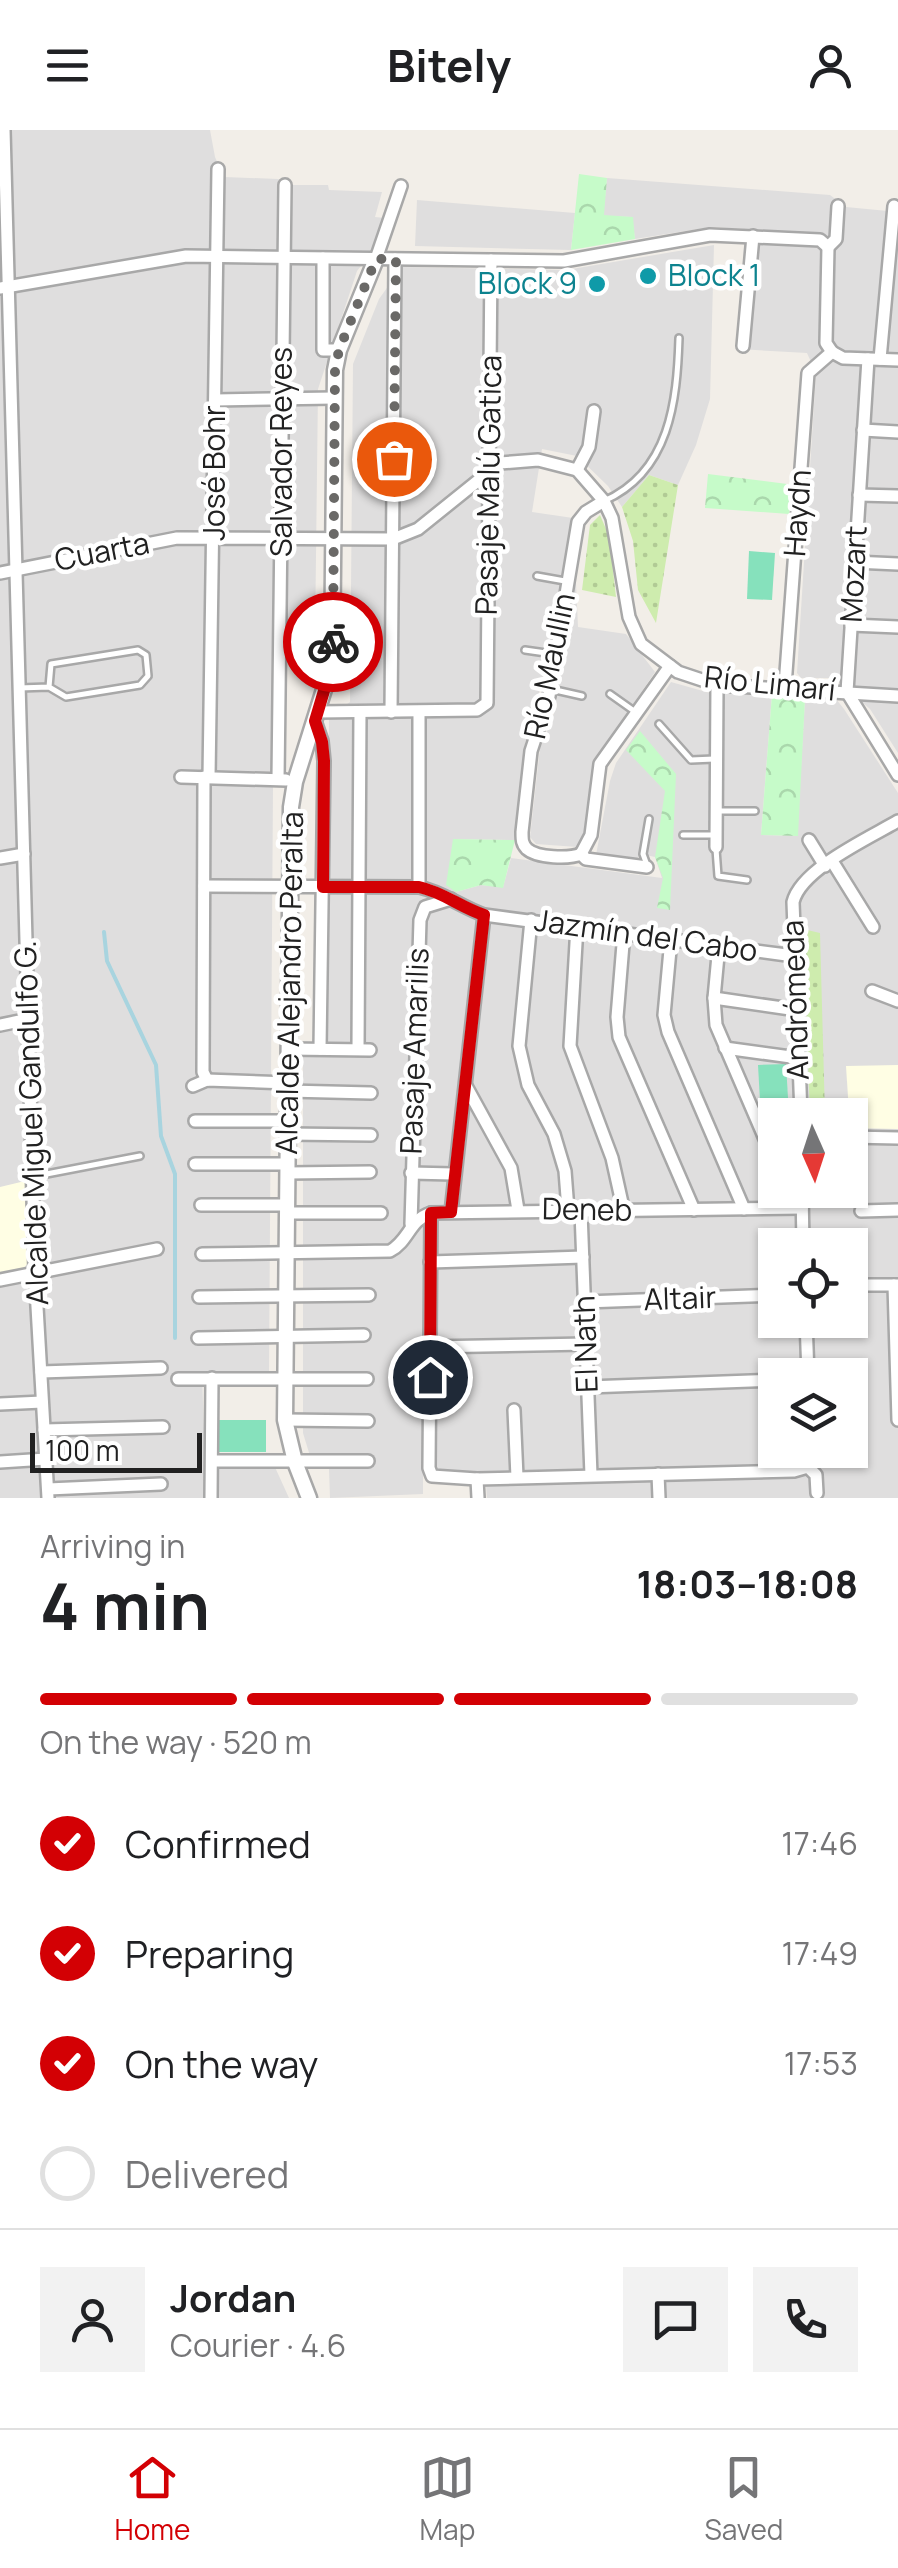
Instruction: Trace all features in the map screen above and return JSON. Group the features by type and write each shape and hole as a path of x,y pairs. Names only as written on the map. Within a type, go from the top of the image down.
{"street":[{"name":"Alcalde Miguel Gandulfo G.","path":"4,130 4,287 17,569 35,1272 48,1494"},
{"name":"José Bohr","path":"207,1080 203,1072 204,886 214,539 218,169"},
{"name":"Salvador Reyes","path":"278,779 285,185"},
{"path":"376,259 401,186"},
{"path":"838,206 836,239 828,246 826,343 843,358 898,360"},
{"name":"Mozart","path":"848,692 862,430 892,206"},
{"path":"4,287 186,256 564,261 710,235 820,240 828,246"},
{"path":"744,346 754,236"},
{"path":"323,258 323,350 339,350"},
{"name":"Alcalde Alejandro Peralta","path":"310,1498 295,1462 285,1420 291,807 295,782 332,664 334,398 339,350 376,259"},
{"path":"390,712 396,259"},
{"name":"Pasaje Malú Gatica","path":"419,712 483,708 487,703 491,260"},
{"name":"Haydn","path":"785,686 808,373 832,352"},
{"path":"215,400 334,398"},
{"path":"577,470 589,447 594,411"},
{"path":"862,430 898,432"},
{"name":"Cuarta","path":"0,573 156,541 393,539 418,530 490,469 510,460 538,460 577,470"},
{"name":"Río Limarí","path":"577,470 604,501 612,518 629,617 641,644 678,672 718,684 898,696"},
{"path":"859,494 898,496"},
{"name":"Río Maullin","path":"581,854 572,858 530,852 523,844 531,751 550,689 578,522 604,501"},
{"path":"854,562 898,564"},
{"path":"852,624 898,628"},
{"path":"648,867 586,860 581,854 591,834 600,764 670,666"},
{"path":"716,841 718,684"},
{"path":"848,692 898,775"},
{"path":"288,1050 364,1050 360,712"},
{"path":"320,1050 324,761 316,717 419,712 419,887"},
{"path":"181,777 295,782"},
{"name":"Andrómeda","path":"800,1098 795,892 828,863 898,821"},
{"path":"809,840 873,927"},
{"path":"0,858 24,854"},
{"name":"Jazmín del Cabo","path":"204,886 419,887 484,915 794,956"},
{"name":"Pasaje Amarilis","path":"411,1224 420,920 424,906 451,899"},
{"path":"451,1212 484,915"},
{"name":"El Nath","path":"531,920 519,1046 528,1085 554,1134 584,1257 591,1475"},
{"path":"577,926 570,1046 612,1158 624,1212"},
{"path":"624,932 619,1037 694,1210"},
{"path":"671,939 664,1015 668,1032 744,1209"},
{"path":"719,945 714,998 716,1025 758,1122"},
{"path":"872,991 898,1002"},
{"path":"714,998 796,1010"},
{"path":"0,1026 28,1019"},
{"path":"726,1048 798,1058"},
{"path":"193,1086 207,1080 370,1094"},
{"path":"466,1084 511,1168 518,1210"},
{"path":"195,1121 371,1134"},
{"path":"868,1137 898,1138"},
{"path":"194,1164 370,1172"},
{"path":"411,1173 453,1174"},
{"path":"201,1205 381,1213"},
{"path":"802,1208 803,1228"},
{"name":"Deneb","path":"287,1253 390,1251 400,1246 419,1216 431,1213 802,1208"},
{"path":"861,1211 898,1210"},
{"path":"431,1213 432,1476 477,1479 804,1468"},
{"path":"0,1280 157,1249"},
{"path":"202,1254 287,1253"},
{"path":"430,1262 584,1257"},
{"path":"868,1285 896,1285 898,1420"},
{"path":"199,1297 369,1295"},
{"name":"Altair","path":"585,1302 758,1296"},
{"path":"198,1338 364,1335"},
{"path":"430,1347 586,1344"},
{"path":"41,1372 162,1368"},
{"path":"178,1378 367,1378"},
{"path":"211,1498 212,1378"},
{"path":"588,1387 758,1381"},
{"path":"0,1404 42,1402"},
{"path":"514,1410 517,1477"},
{"path":"285,1420 368,1421"},
{"path":"44,1430 163,1427"},
{"path":"0,1462 46,1459"},
{"path":"212,1461 368,1461"},
{"path":"809,1468 816,1475 817,1493"},
{"path":"658,1474 659,1498"},
{"path":"477,1479 478,1498"},
{"path":"48,1494 161,1484"}],"lane":[{"path":"604,501 620,494 658,454 670,428 679,338"},
{"path":"537,576 568,581"},
{"path":"19,688 50,687 66,697 140,685 148,676 146,655 138,650 51,664 50,687"},
{"path":"526,650 556,655"},
{"path":"550,689 582,696"},
{"path":"610,694 637,713"},
{"path":"659,724 691,760 716,759"},
{"path":"716,811 755,811"},
{"path":"648,867 643,854 649,818"},
{"path":"683,834 716,841 718,876 747,880"},
{"path":"32,1176 140,1156"}],"shaded area":[{"path":"0,130 210,130 224,177 278,179 292,185 328,185 329,190 382,192 375,217 385,218 377,246 357,271 318,389 315,639 274,640 269,1371 202,1373 205,1465 274,1465 289,1498 0,1498"},
{"path":"607,178 830,195 846,207 898,212 898,753 870,709 834,678 801,678 797,673 816,373 807,353 738,349 745,229 711,227 635,239 632,217 603,216"},
{"path":"417,200 575,213 571,250 415,246"},
{"path":"714,245 710,399 678,485 649,475 622,507 608,486 577,456 542,449 532,512 573,518 578,627 626,634 655,672 595,761 584,840 577,847 536,844 530,837 540,748 557,706 546,667 524,748 515,840 453,839 456,892 481,885 503,887 511,858 662,878 655,857 641,854 636,860 596,855 616,763 671,682 710,693 772,694 761,835 797,836 805,699 836,699 844,709 898,793 898,1498 487,1498 485,1473 423,1474 423,1494 330,1498 329,1469 310,1456 303,1433 303,1056 327,1055 329,718 350,702 353,364 379,299 402,267 566,270"},
{"path":"898,1065 898,1129 868,1128 868,1098 848,1098 846,1066"},
{"path":"25,1181 28,1263 22,1270 0,1274 0,1187"}],"green space":[{"path":"579,174 607,178 604,215 633,217 635,239 571,250"},
{"path":"708,474 795,485 789,514 705,508"},
{"path":"649,475 678,485 656,623 638,590 633,541 622,507"},
{"path":"600,515 609,536 616,597 582,590 590,525"},
{"path":"749,551 775,553 772,600 747,599"},
{"path":"772,694 805,699 798,836 761,835"},
{"path":"640,731 676,774 670,910 657,908 663,878 655,857 665,791 626,750"},
{"path":"453,839 515,840 503,888 481,885 456,892 446,885"},
{"path":"803,929 820,933 825,1098 809,1098"},
{"path":"786,1064 788,1098 760,1098 758,1065"},
{"path":"217,1420 266,1420 266,1452 217,1452"}],"waterway":[{"path":"104,932 107,961 156,1065 161,1136 175,1174 175,1338"}],"way so far":[{"path":"333,642 335,370 339,350 376,259 396,259 394,459"}],"place":[{"name":"Block 1","path":"648,276"},
{"name":"Block 9","path":"597,284"}],"route":[{"path":"333,642 332,664 315,721 324,761 323,887 419,887 434,890 465,909 484,915 451,1212 431,1213 430,1377"}]}
